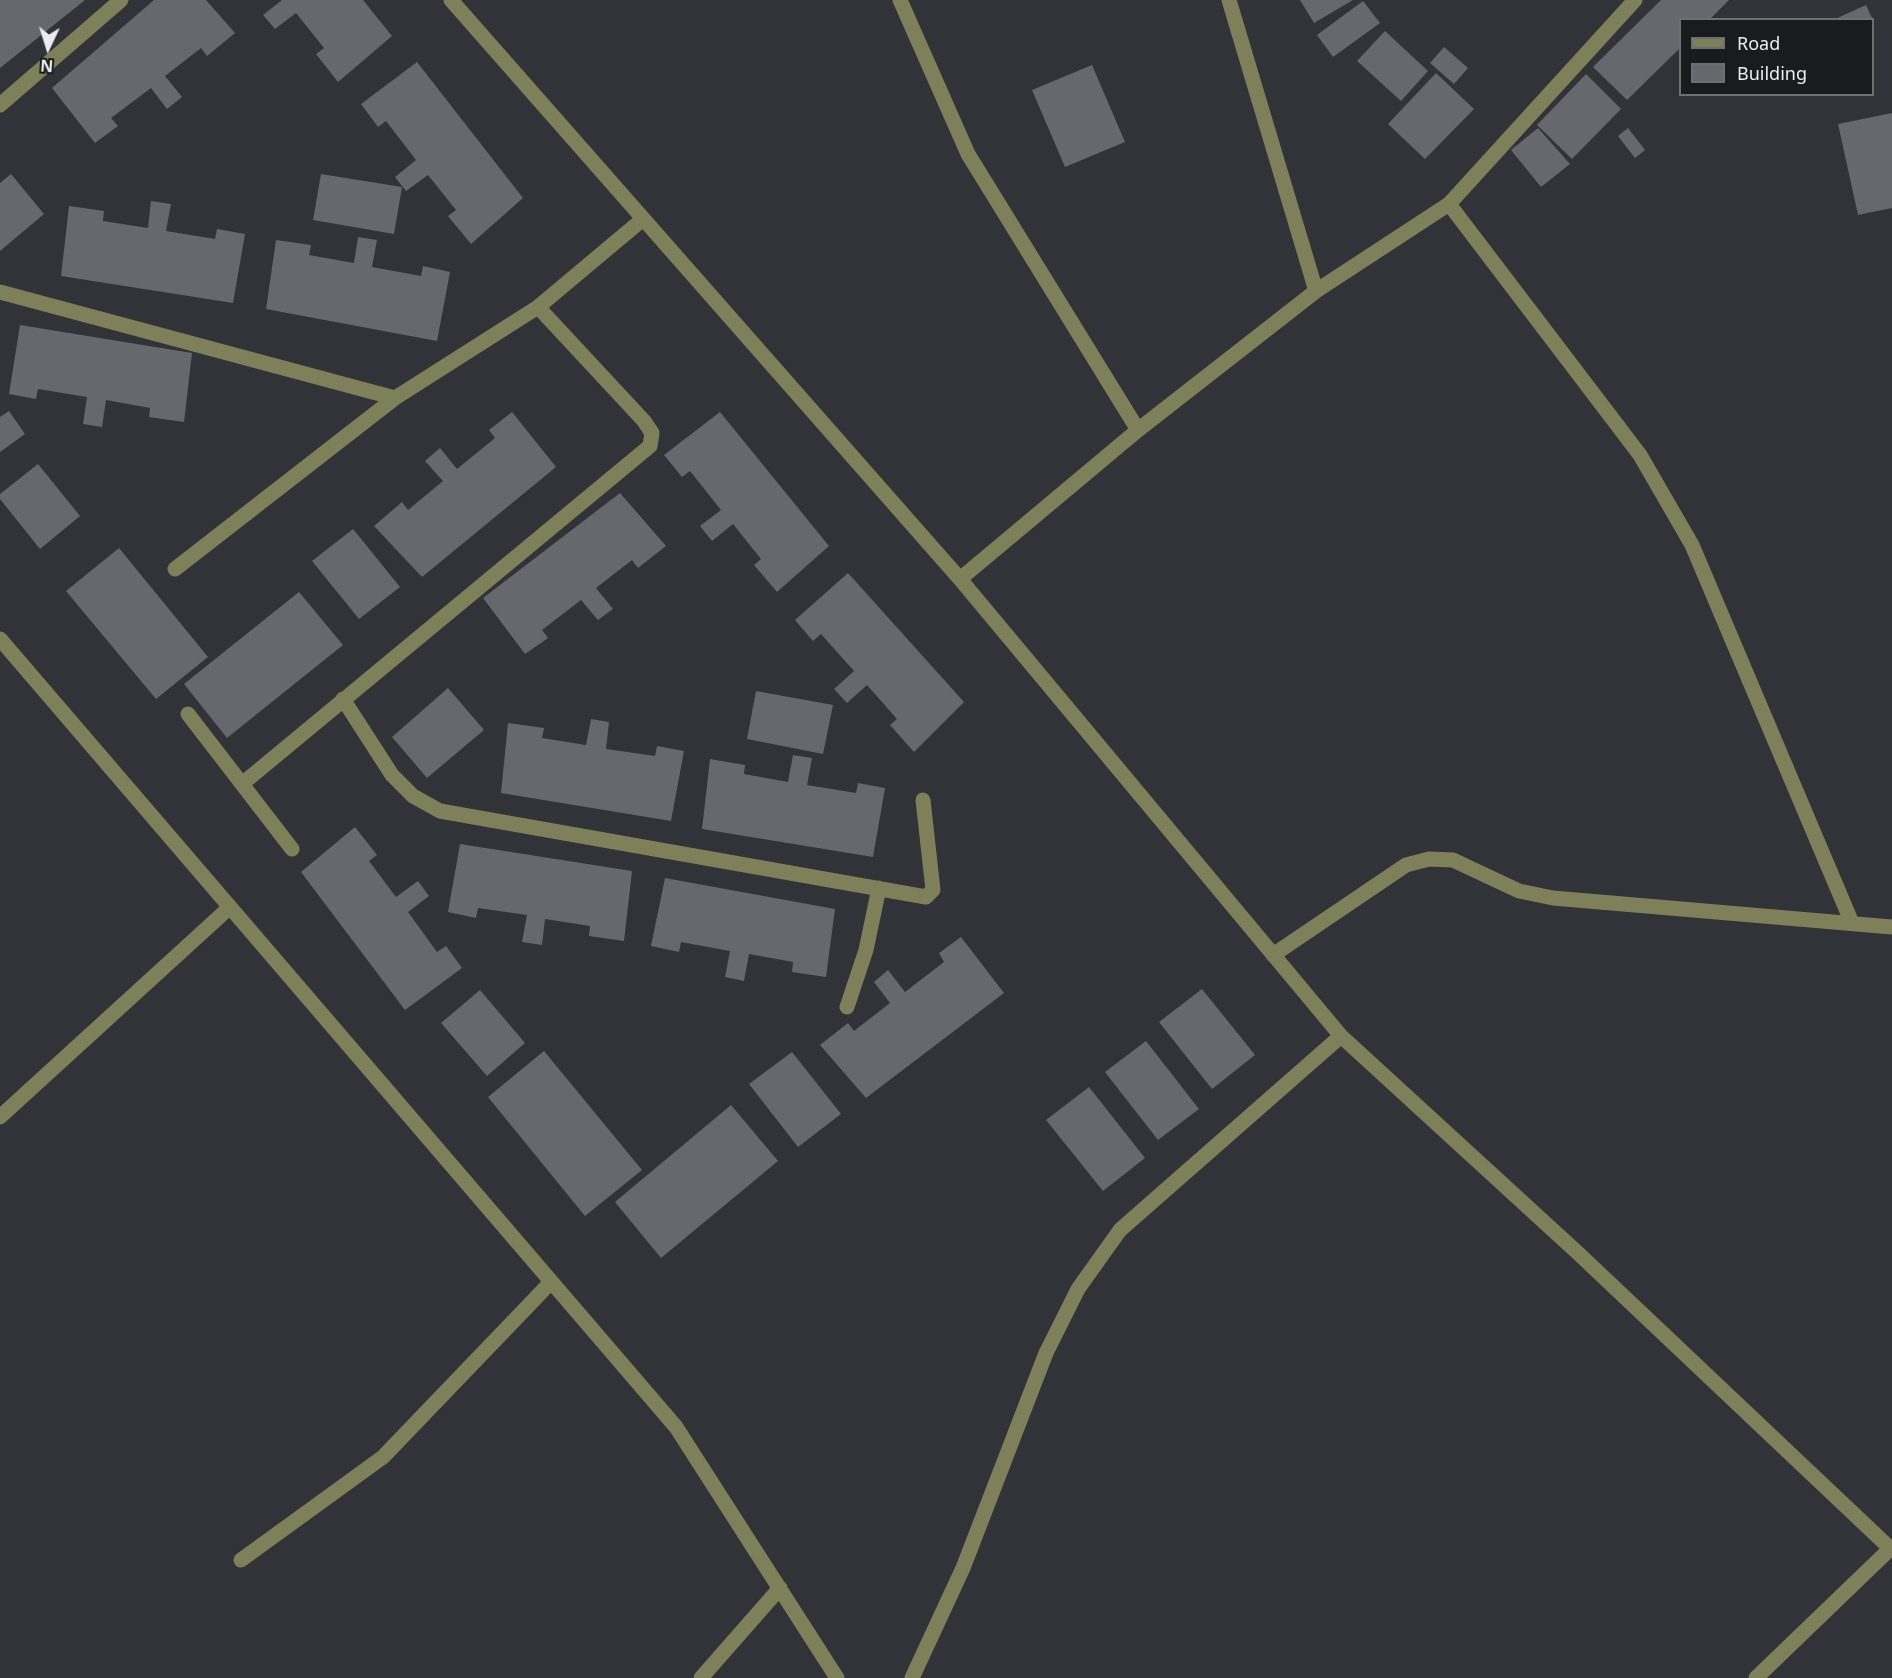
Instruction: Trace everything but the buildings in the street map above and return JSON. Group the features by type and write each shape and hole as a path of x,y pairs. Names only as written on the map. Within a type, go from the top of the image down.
{"street":[{"path":"0,105 121,0"},
{"path":"451,0 960,579 1341,1036 1579,1254 1891,1550 1756,1678"},
{"path":"900,0 968,154 1138,430"},
{"path":"1229,0 1316,291"},
{"path":"960,579 1138,430 1316,291 1449,204 1635,0"},
{"path":"1449,204 1640,454 1692,545 1852,923"},
{"path":"175,569 395,398 538,307 643,219"},
{"path":"0,292 395,398"},
{"path":"242,784 650,446 652,433 644,421 538,307"},
{"path":"0,639 676,1427 837,1678"},
{"path":"343,699 392,775 413,796 440,811 926,897 933,890 923,800"},
{"path":"188,714 292,849"},
{"path":"1273,955 1406,865 1429,858 1452,860 1519,891 1553,898 1892,927"},
{"path":"847,1007 866,950 879,888"},
{"path":"0,1117 230,907"},
{"path":"912,1678 963,1568 1046,1353 1078,1289 1120,1230 1341,1036"},
{"path":"241,1560 383,1458 551,1282"},
{"path":"701,1678 780,1588"}]}
